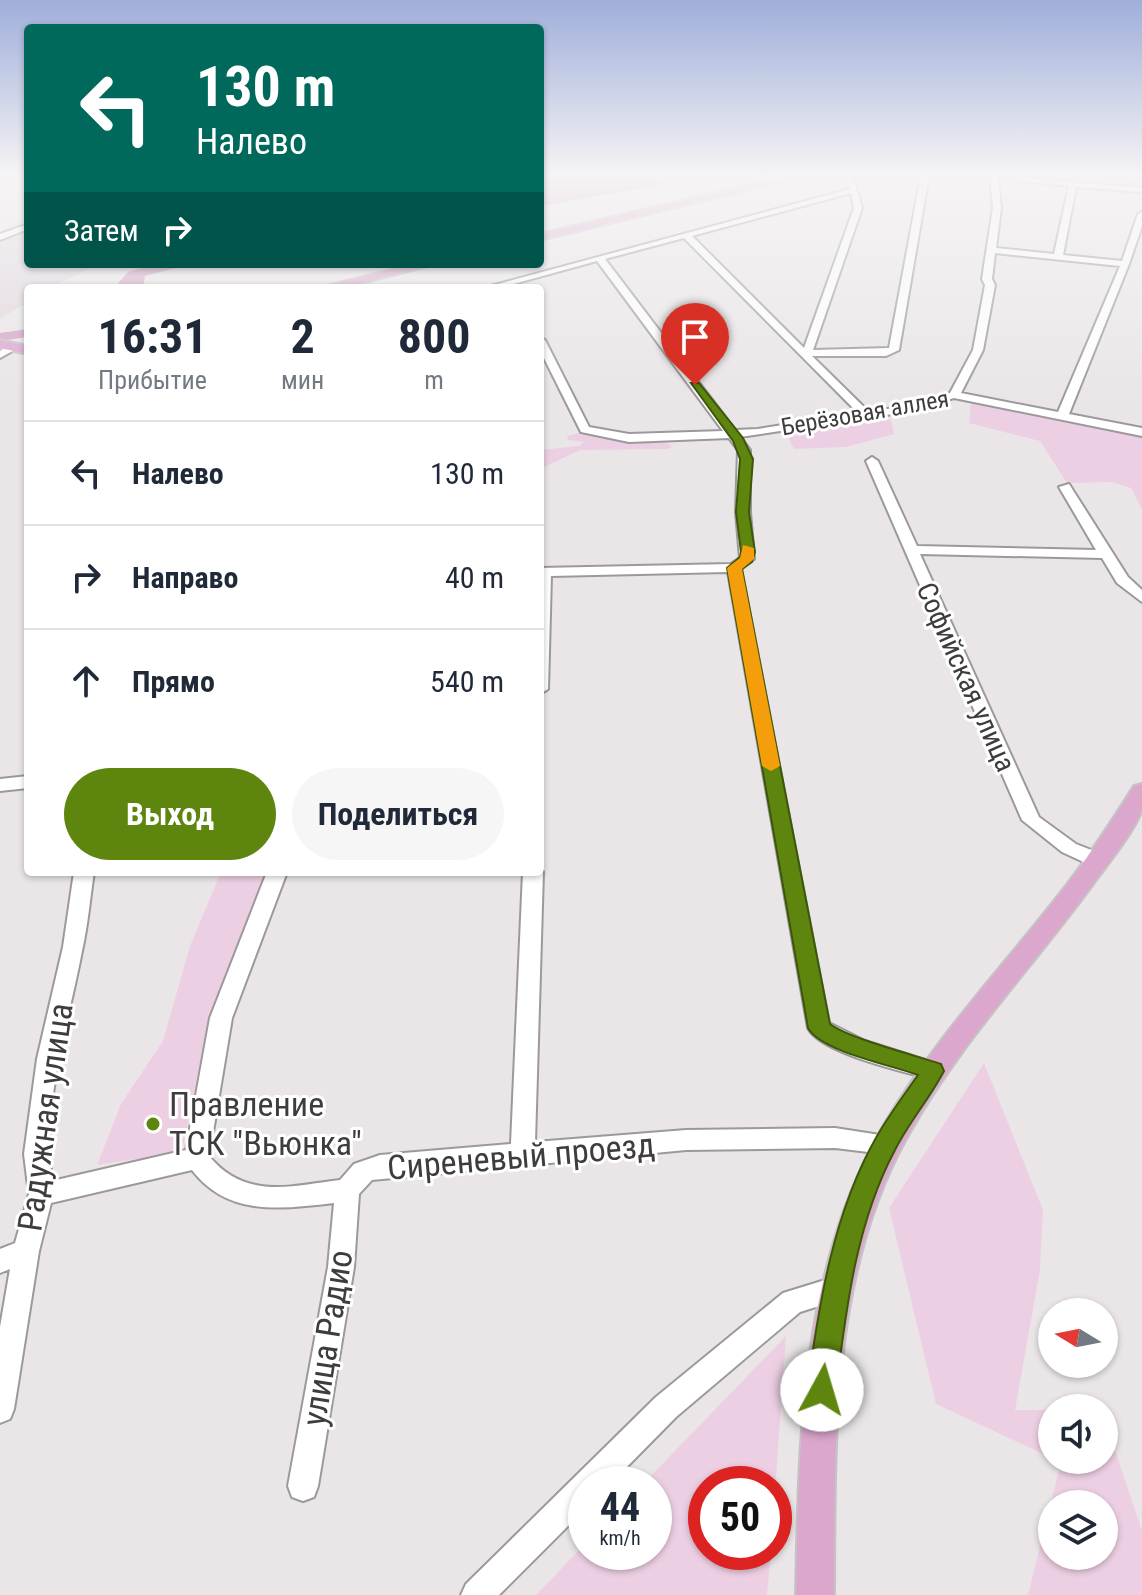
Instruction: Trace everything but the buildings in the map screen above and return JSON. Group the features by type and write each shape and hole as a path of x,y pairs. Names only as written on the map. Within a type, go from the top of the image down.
{"main road":[{"path":"343,284 413,268"},
{"path":"3,348 24,350"},
{"path":"815,1595 819,1415 835,1289 867,1184 885,1144 933,1071 1097,860 1142,791"}],"street":[{"path":"514,284 631,249"},
{"path":"700,249 866,415"},
{"path":"807,353 843,249"},
{"path":"807,353 894,350 912,249"},
{"path":"1058,256 1059,249"},
{"path":"1062,417 1130,249"},
{"path":"954,395 978,350 992,250 1125,264"},
{"path":"544,572 734,568 747,559 743,512 747,459 739,440 732,435 599,258"},
{"name":"Берёзовая аллея","path":"544,348 585,430 629,438 732,435 906,409 954,395 1142,432"},
{"name":"Софийская улица","path":"872,461 1031,820 1069,848 1097,860"},
{"path":"1065,487 1122,580 1142,598"},
{"path":"909,550 1106,554"},
{"path":"734,568 819,1028 836,1041 866,1047 933,1071"},
{"path":"0,785 24,782"},
{"name":"Радужная улица","path":"0,1409 26,1251 41,1194 36,1154 48,1059 73,947 83,876"},
{"path":"275,876 221,1018 197,1158 210,1178 236,1195 255,1199 347,1190"},
{"path":"523,1156 533,876"},
{"name":"Сиреневый проезд","path":"347,1190 363,1172 380,1166 686,1140 835,1138 885,1144"},
{"path":"41,1194 197,1158"},
{"name":"улица Радио","path":"303,1486 341,1267 347,1190"},
{"path":"0,1261 26,1251"},
{"path":"606,1466 666,1407 792,1302 835,1289"},
{"path":"477,1595 568,1504"}],"shaded area":[{"path":"0,249 24,249 24,268 90,268 58,284 24,284 24,304 0,319"},
{"path":"141,268 176,268 145,276 144,284 118,284 128,272"},
{"path":"971,403 1142,437 1142,509 1131,488 1112,482 1067,483 1040,441 969,423"},
{"path":"881,417 891,420 894,434 846,447 794,449 786,433"},
{"path":"579,433 664,441 672,446 669,449 580,450 544,467 544,450 579,446 584,442 568,440 567,436"},
{"path":"219,876 267,876 204,1042 182,1152 97,1165 121,1104 163,1041 190,946"},
{"path":"984,1063 1043,1210 1040,1270 1015,1410 1038,1410 1038,1451 936,1404 889,1208"},
{"path":"786,1336 777,1466 688,1466 688,1570 769,1570 767,1595 536,1595 568,1562 568,1570 672,1570 672,1466 660,1466"},
{"path":"1118,1459 1142,1531 1142,1595 1028,1595 1038,1555 1038,1570 1118,1570 1118,1490 1054,1490 1058,1474 1118,1474"}],"waterway":[{"path":"0,337 24,334"}],"slow traffic":[{"path":"747,548 747,559 734,568 771,766"}],"place":[{"name":"Правление ТСК \"Вьюнка\"","path":"153,1124"}],"route":[{"path":"695,385 739,440 747,459 743,512 748,552 747,559 734,568 819,1028 836,1041 866,1047 933,1071 885,1144 867,1184 835,1289 822,1390"}]}
